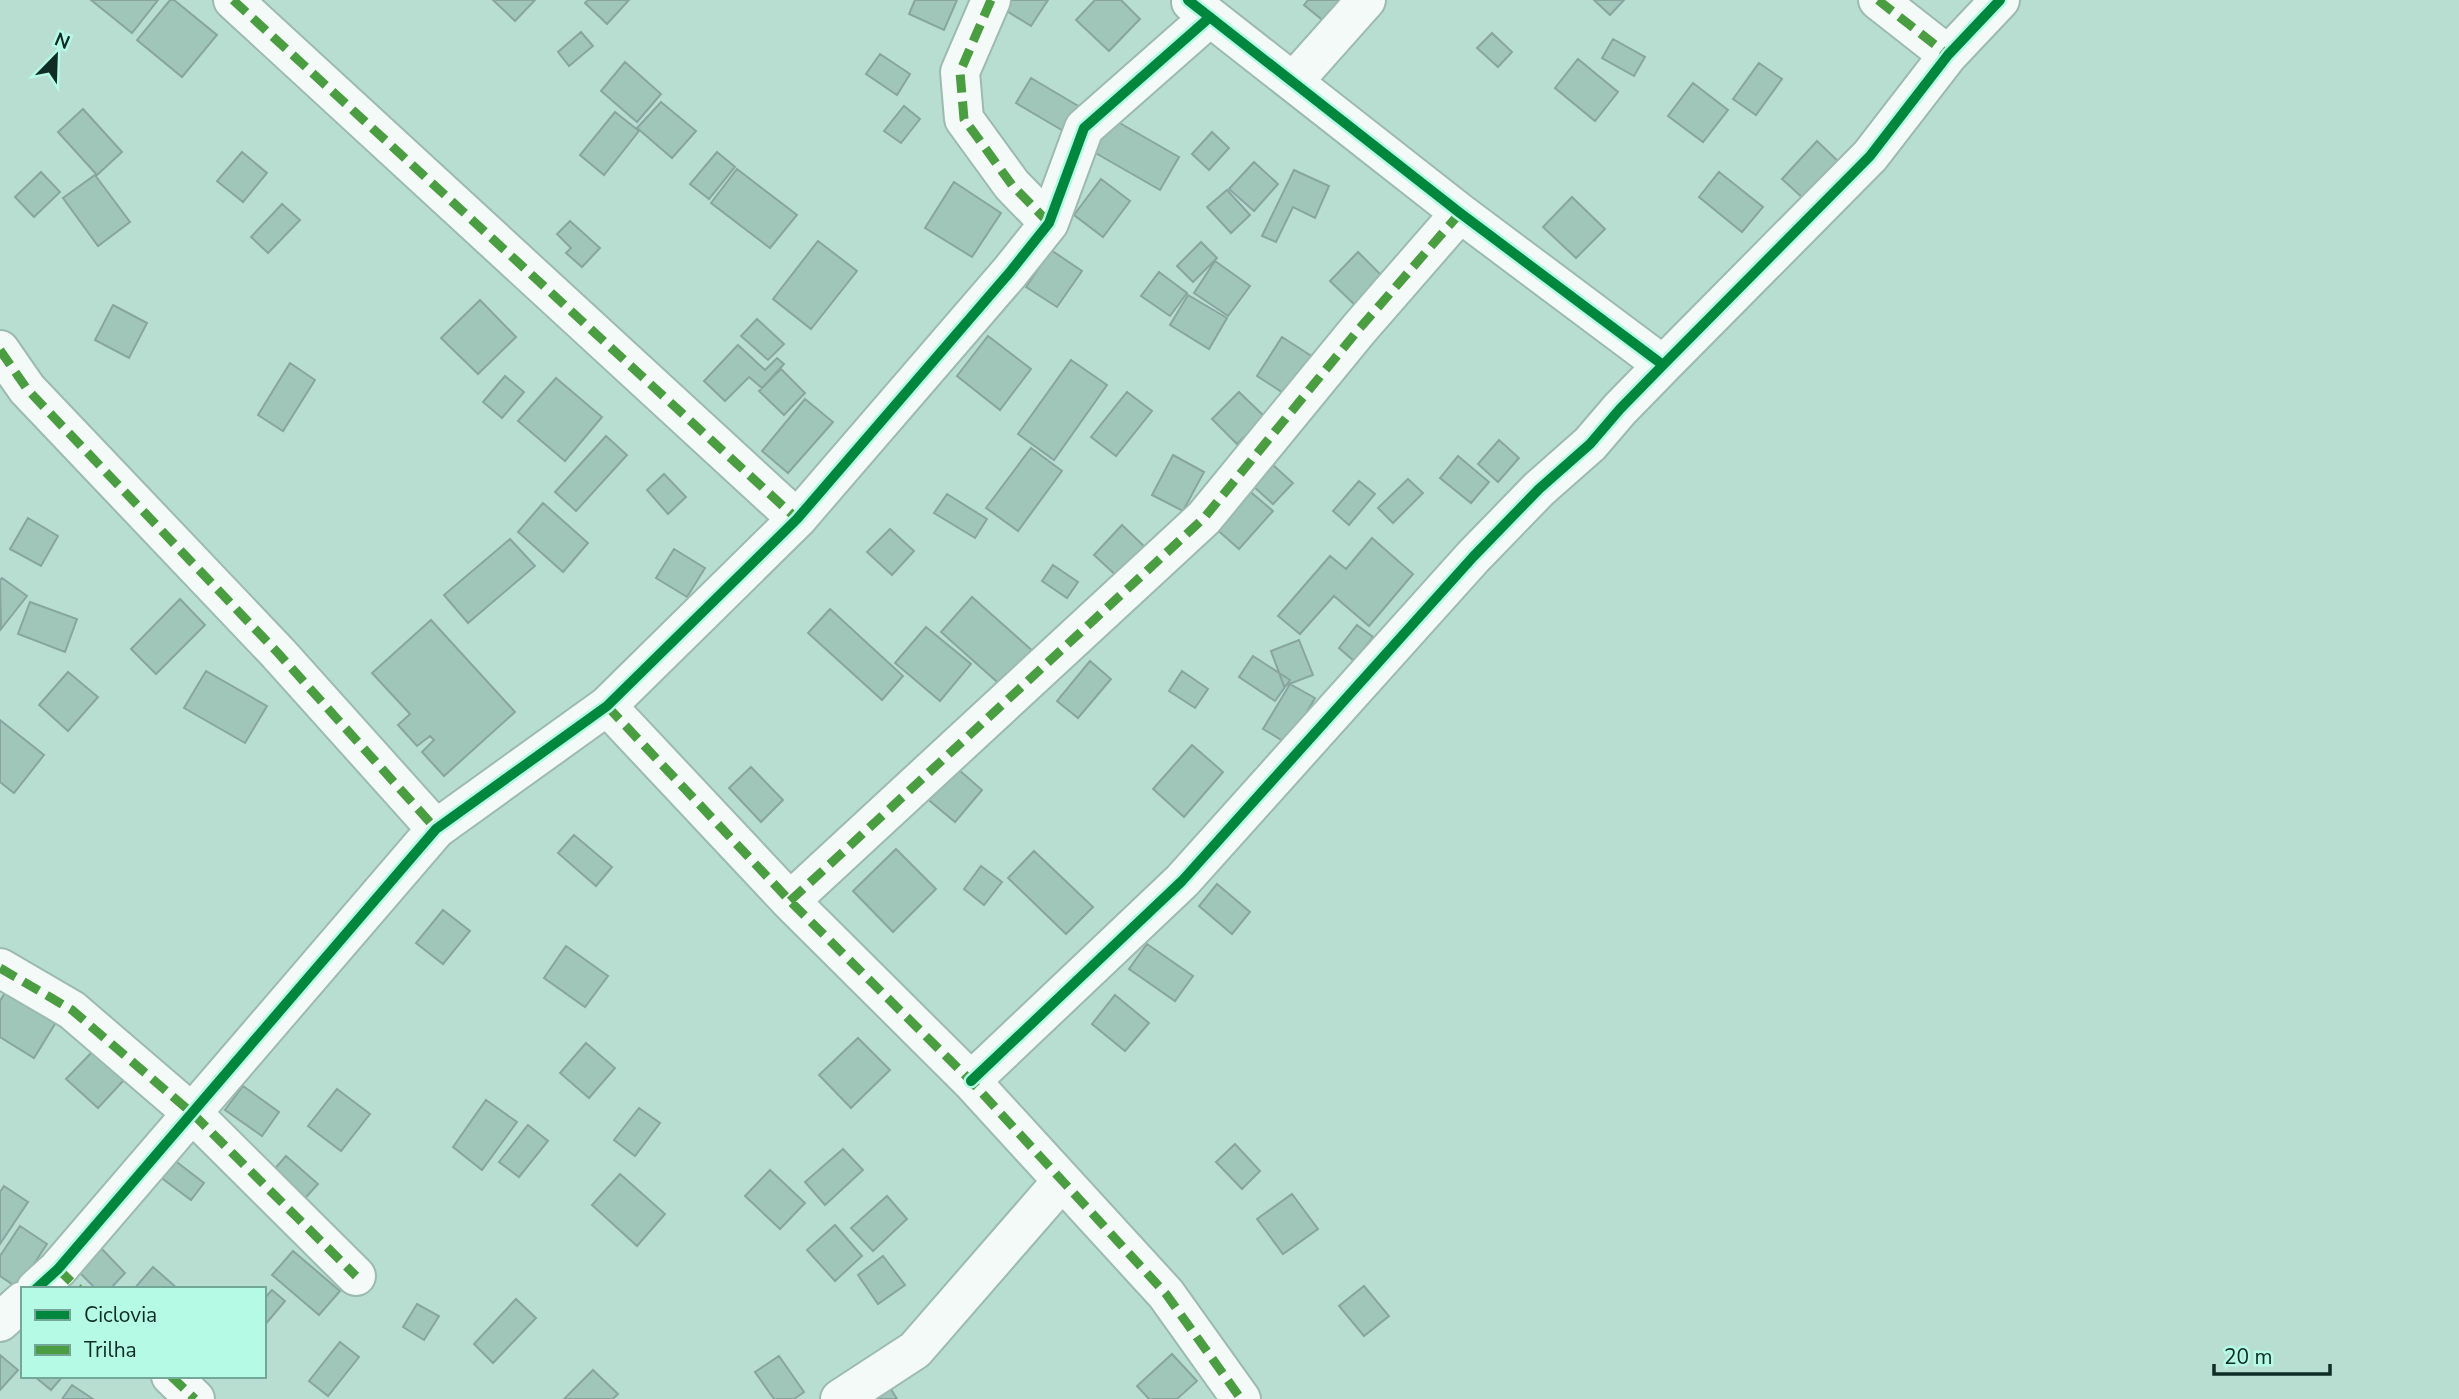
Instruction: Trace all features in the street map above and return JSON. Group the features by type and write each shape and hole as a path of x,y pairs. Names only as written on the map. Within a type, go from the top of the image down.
{"street":[{"path":"233,0 797,519"},
{"path":"991,0 960,72 964,119 1012,185 1049,223"},
{"path":"1293,82 1366,0"},
{"path":"1878,0 1948,55"},
{"path":"971,1081 1182,881 1473,557 1539,489 1590,444 1620,409 1870,156 1948,55 2000,0"},
{"path":"57,1282 193,1114 436,829 607,706 797,519 1049,223 1084,128 1199,8 1460,213 1663,365"},
{"path":"790,901 1204,518 1359,328 1460,213"},
{"path":"0,350 27,389 278,653 436,829"},
{"path":"607,706 790,901 971,1081 1166,1294 1241,1399"},
{"path":"0,968 72,1010 193,1114 356,1276"},
{"path":"840,1399 915,1350 1062,1181"},
{"path":"0,1322 21,1303"},
{"path":"173,1378 195,1399"}],"building":[{"path":"91,0 158,0 132,33"},
{"path":"170,0 174,0 217,35 182,77 137,40"},
{"path":"493,0 535,0 515,21"},
{"path":"588,0 629,0 607,24 585,3"},
{"path":"915,0 957,0 944,30 909,14"},
{"path":"1011,0 1048,0 1031,26 1005,10"},
{"path":"1095,0 1121,0 1140,19 1109,51 1076,20"},
{"path":"1308,0 1361,0 1336,31 1304,5"},
{"path":"1594,0 1624,0 1610,15"},
{"path":"581,32 593,46 569,66 558,52"},
{"path":"1492,33 1512,52 1498,67 1477,48"},
{"path":"1613,39 1645,57 1634,76 1602,58"},
{"path":"880,54 910,74 897,95 866,74"},
{"path":"1578,59 1618,92 1595,121 1555,88"},
{"path":"625,62 661,94 637,122 601,91"},
{"path":"1759,63 1782,79 1756,115 1733,99"},
{"path":"1031,78 1080,107 1065,132 1016,103"},
{"path":"1693,83 1728,110 1703,142 1668,116"},
{"path":"661,102 696,131 672,158 637,128"},
{"path":"904,106 920,119 901,143 884,131"},
{"path":"83,109 122,152 97,175 58,132"},
{"path":"615,112 639,131 604,175 580,155"},
{"path":"1111,118 1179,157 1160,190 1092,151"},
{"path":"1212,132 1229,148 1209,170 1192,154"},
{"path":"1817,141 1840,163 1805,200 1782,179"},
{"path":"242,152 267,173 243,202 217,181"},
{"path":"717,152 735,167 709,199 690,184"},
{"path":"1254,162 1278,184 1254,211 1229,189"},
{"path":"737,169 797,215 770,248 711,203"},
{"path":"1294,170 1329,186 1315,218 1293,207 1276,242 1262,236"},
{"path":"41,172 60,192 34,217 15,197"},
{"path":"1719,172 1763,207 1742,232 1699,197"},
{"path":"95,175 130,222 98,246 63,198"},
{"path":"1101,179 1130,201 1103,237 1074,215"},
{"path":"954,182 1001,213 972,257 925,228"},
{"path":"1227,190 1250,215 1231,233 1207,207"},
{"path":"1572,197 1605,229 1576,258 1543,227"},
{"path":"282,204 300,220 268,253 251,237"},
{"path":"570,221 600,248 582,267 566,253 571,248 557,234"},
{"path":"818,241 857,271 811,329 773,299"},
{"path":"1201,242 1217,258 1193,282 1177,266"},
{"path":"1051,250 1082,271 1057,307 1026,287"},
{"path":"1358,252 1383,277 1356,306 1330,281"},
{"path":"1215,261 1250,286 1228,316 1194,293"},
{"path":"1159,272 1187,293 1170,316 1141,296"},
{"path":"1188,295 1227,318 1209,349 1170,325"},
{"path":"480,300 516,337 478,374 441,338"},
{"path":"113,305 147,323 129,358 95,340"},
{"path":"757,319 784,344 768,360 741,336"},
{"path":"988,336 1031,369 1000,410 957,376"},
{"path":"1282,337 1313,357 1288,396 1257,376"},
{"path":"738,345 765,370 777,358 784,364 762,388 749,377 725,401 704,381"},
{"path":"1071,360 1107,385 1054,460 1018,434"},
{"path":"290,363 315,380 283,431 258,415"},
{"path":"781,369 805,393 784,415 759,391"},
{"path":"505,376 524,392 502,418 483,402"},
{"path":"556,378 602,417 565,461 518,421"},
{"path":"1127,392 1152,411 1116,456 1091,437"},
{"path":"1239,392 1265,417 1237,444 1212,419"},
{"path":"805,399 833,422 788,473 762,451"},
{"path":"606,436 627,455 576,511 555,492"},
{"path":"1499,440 1519,458 1498,482 1478,464"},
{"path":"1031,448 1062,471 1018,531 986,508"},
{"path":"1173,455 1204,472 1183,511 1152,495"},
{"path":"1458,456 1489,482 1471,503 1440,478"},
{"path":"1273,465 1293,483 1273,504 1253,486"},
{"path":"664,474 686,497 668,514 647,490"},
{"path":"1408,479 1423,493 1393,523 1378,508"},
{"path":"1359,481 1375,494 1349,525 1333,511"},
{"path":"1247,489 1273,511 1239,549 1214,527"},
{"path":"947,494 987,519 975,538 934,513"},
{"path":"543,503 588,543 563,572 518,532"},
{"path":"28,518 58,536 41,566 10,549"},
{"path":"1122,525 1148,550 1120,579 1094,555"},
{"path":"890,529 914,551 892,575 867,552"},
{"path":"1372,538 1413,574 1369,626 1334,596 1300,634 1278,616 1330,556 1346,569"},
{"path":"510,539 535,566 468,623 444,595"},
{"path":"674,549 705,568 687,597 656,578"},
{"path":"1053,565 1078,582 1067,598 1042,581"},
{"path":"2,578 27,596 1,629 0,580"},
{"path":"972,597 1035,653 1004,688 941,632"},
{"path":"180,599 205,625 156,674 131,649"},
{"path":"30,602 77,619 65,652 18,634"},
{"path":"830,609 903,676 882,700 808,633"},
{"path":"431,620 515,712 444,776 422,752 434,740 430,736 417,746 398,725 410,714 372,673"},
{"path":"1357,625 1373,637 1354,661 1339,648"},
{"path":"926,627 971,664 940,701 895,663"},
{"path":"1299,640 1313,675 1284,686 1271,651"},
{"path":"1253,656 1290,680 1275,701 1239,677"},
{"path":"1090,661 1111,679 1078,718 1057,701"},
{"path":"206,671 267,706 245,743 184,708"},
{"path":"1182,671 1208,689 1195,708 1169,691"},
{"path":"68,672 98,697 68,731 39,705"},
{"path":"1290,684 1315,698 1288,744 1263,729"},
{"path":"0,720 44,755 14,793 0,782"},
{"path":"1192,745 1223,772 1184,817 1153,789"},
{"path":"951,763 982,790 955,822 924,796"},
{"path":"751,767 783,800 761,822 729,788"},
{"path":"574,835 612,867 596,886 558,853"},
{"path":"896,849 936,889 893,932 853,891"},
{"path":"1034,851 1093,907 1066,934 1008,878"},
{"path":"981,866 1002,882 984,905 964,889"},
{"path":"1217,884 1250,912 1232,934 1199,906"},
{"path":"443,910 470,931 443,964 416,943"},
{"path":"1147,944 1193,976 1175,1001 1129,969"},
{"path":"566,946 608,976 585,1007 544,978"},
{"path":"8,988 58,1019 34,1058 0,1037 0,1001"},
{"path":"1115,995 1149,1023 1125,1051 1092,1024"},
{"path":"858,1038 890,1070 851,1108 819,1075"},
{"path":"586,1043 615,1068 589,1098 560,1073"},
{"path":"93,1051 124,1080 98,1108 66,1079"},
{"path":"243,1086 279,1112 262,1136 225,1110"},
{"path":"337,1089 370,1114 341,1151 308,1126"},
{"path":"486,1100 517,1122 482,1170 453,1147"},
{"path":"639,1108 660,1123 635,1156 614,1140"},
{"path":"528,1125 548,1141 519,1177 499,1162"},
{"path":"1235,1144 1260,1171 1242,1189 1216,1162"},
{"path":"843,1149 863,1170 825,1205 805,1182"},
{"path":"169,1156 204,1183 191,1200 155,1173"},
{"path":"286,1156 318,1184 296,1208 264,1181"},
{"path":"770,1170 805,1203 780,1229 745,1196"},
{"path":"620,1174 665,1214 637,1246 592,1205"},
{"path":"4,1186 28,1202 0,1244 0,1192"},
{"path":"1292,1194 1318,1229 1283,1254 1257,1219"},
{"path":"887,1196 907,1219 873,1251 851,1228"},
{"path":"835,1225 862,1256 835,1281 807,1250"},
{"path":"20,1226 47,1244 18,1288 0,1276 0,1256"},
{"path":"100,1247 125,1273 112,1287 94,1287 77,1270"},
{"path":"293,1251 340,1291 319,1315 272,1275"},
{"path":"883,1256 905,1285 878,1304 858,1275"},
{"path":"153,1267 176,1287 136,1287"},
{"path":"1364,1286 1389,1316 1364,1336 1339,1306"},
{"path":"272,1290 285,1301 266,1324 266,1297"},
{"path":"516,1299 536,1318 493,1363 474,1344"},
{"path":"417,1304 439,1316 424,1340 403,1327"},
{"path":"340,1342 359,1357 328,1396 309,1381"},
{"path":"1172,1354 1197,1381 1177,1399 1149,1399 1137,1386"},
{"path":"0,1355 18,1370 0,1390"},
{"path":"779,1356 804,1392 794,1399 774,1399 755,1372"},
{"path":"593,1370 618,1394 613,1399 564,1399"},
{"path":"36,1378 61,1378 51,1390"},
{"path":"72,1385 93,1399 62,1399"},
{"path":"889,1386 897,1399 870,1399"}],"marked path":[{"path":"233,0 797,519"},
{"path":"991,0 960,72 964,119 1012,185 1049,223"},
{"path":"1878,0 1948,55"},
{"path":"790,901 1204,518 1359,329 1460,213"},
{"path":"0,350 27,389 278,653 436,829"},
{"path":"607,706 790,901 971,1081 1166,1294 1241,1399"},
{"path":"0,968 72,1010 193,1114 356,1276"},
{"path":"58,1269 77,1287"},
{"path":"173,1378 195,1399"}],"cycle path":[{"path":"1188,0 1460,213 1663,365 1870,156 1948,55 2000,0"},
{"path":"38,1287 58,1269 436,829 607,706 797,519 1049,223 1084,128 1210,17"},
{"path":"971,1081 1182,881 1473,557 1539,489 1590,444 1663,365"}]}
